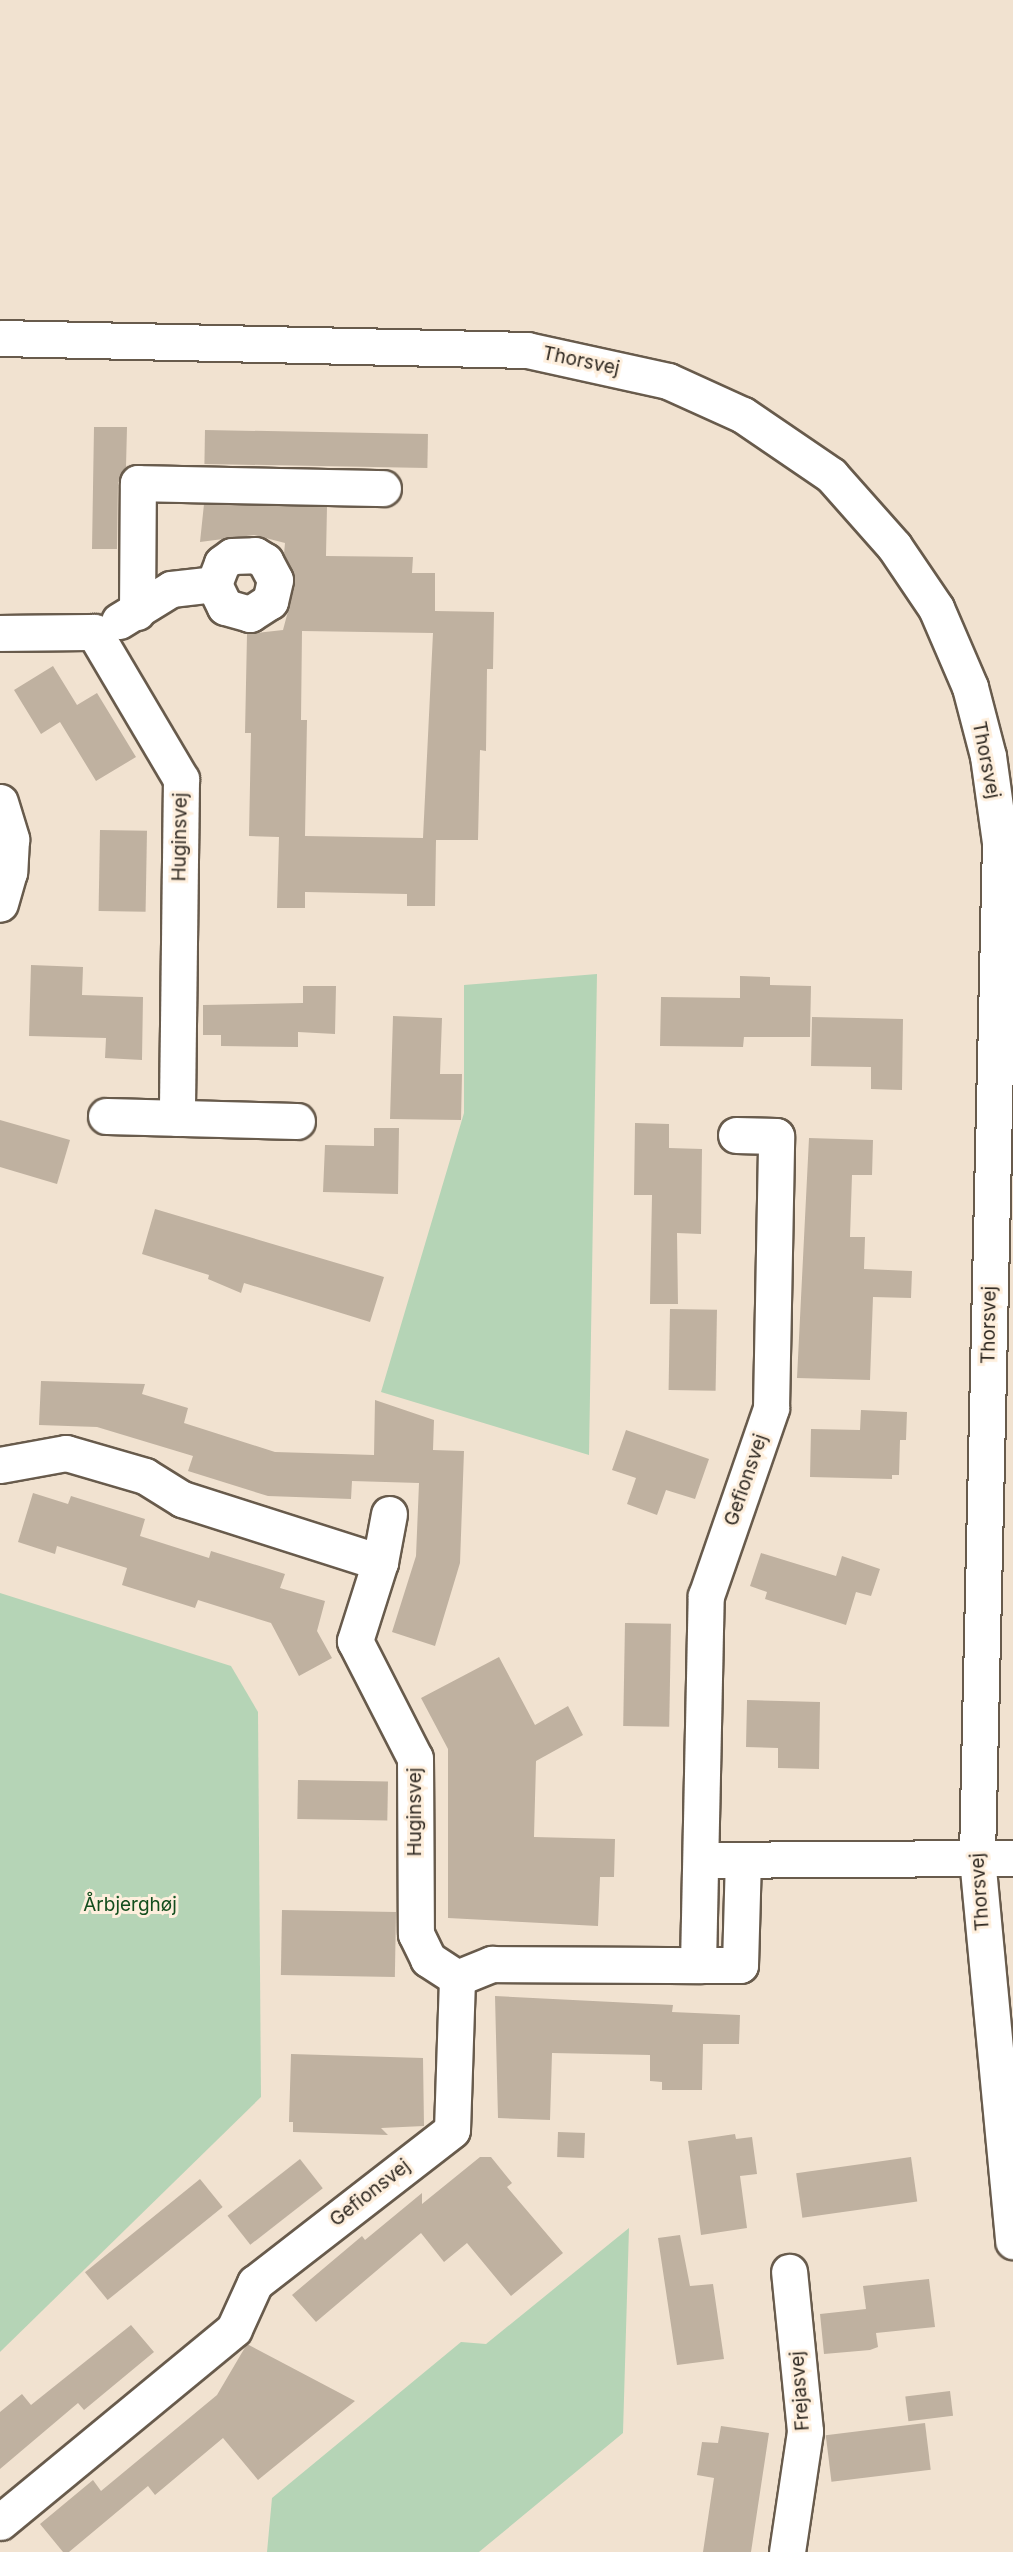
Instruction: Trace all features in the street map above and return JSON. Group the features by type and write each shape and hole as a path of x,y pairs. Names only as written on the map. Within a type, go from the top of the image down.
{"street":[{"name":"Thorsvej","path":"0,338 527,350 593,361 668,382 743,415 831,475 894,546 936,608 970,687 1007,844 977,1858 1013,2241"},
{"path":"137,612 138,483 383,488"},
{"path":"0,633 94,632 137,612 171,589 214,584"},
{"name":"Huginsvej","path":"94,632 181,779 177,1118"},
{"path":"0,802 11,839 9,872 0,904"},
{"path":"106,1116 297,1121"},
{"name":"Gefionsvej","path":"698,1965 706,1596 771,1408 776,1136 736,1135"},
{"path":"0,1465 66,1452 145,1476 182,1499 380,1562"},
{"name":"Huginsvej","path":"389,1514 380,1562 355,1641 415,1758 416,1934 428,1959 457,1978"},
{"path":"701,1860 1013,1858"},
{"path":"457,1978 492,1964 740,1965 743,1860"},
{"name":"Gefionsvej","path":"0,2522 234,2329 255,2283 452,2130 457,1978"},
{"name":"Frejasvej","path":"787,2552 805,2431 789,2272"}],"green space":[{"path":"597,974 589,1455 381,1392 464,1113 464,985"},
{"name":"Årbjerghøj","path":"0,1593 231,1666 258,1712 261,2097 0,2352"},
{"path":"629,2228 623,2433 479,2552 267,2552 272,2498 461,2342 486,2344"}],"building":[{"path":"94,427 127,427 126,467 118,483 117,549 92,549"},
{"path":"205,430 428,434 427,468 204,464"},
{"path":"204,504 327,507 326,556 413,557 412,573 435,573 435,611 494,612 493,669 487,669 486,751 480,750 478,840 436,840 435,906 407,906 407,894 305,892 305,908 277,908 279,837 249,836 251,733 245,733 247,634 283,630 295,585 293,572 284,554 285,543 254,535 200,542","holes":["302,631 433,633 423,838 305,836 307,720 301,720"]},
{"path":"53,666 77,705 97,693 136,757 96,781 60,722 41,734 14,690"},
{"path":"100,830 147,831 146,912 99,911"},
{"path":"31,965 83,967 82,995 143,997 142,1060 105,1058 106,1038 29,1036"},
{"path":"740,976 770,977 770,985 811,986 810,1037 744,1037 743,1047 660,1046 661,997 740,998"},
{"path":"303,986 336,986 335,1034 298,1032 298,1047 221,1046 221,1035 203,1035 203,1005 303,1003"},
{"path":"393,1016 442,1018 440,1074 462,1074 461,1120 390,1119"},
{"path":"812,1017 903,1019 902,1090 871,1089 871,1067 811,1066"},
{"path":"0,1120 70,1140 57,1184 0,1167"},
{"path":"635,1123 669,1124 669,1148 702,1149 701,1234 677,1233 678,1304 650,1304 652,1195 634,1195"},
{"path":"374,1128 399,1128 398,1194 323,1192 325,1145 374,1146"},
{"path":"809,1138 873,1140 872,1175 852,1175 850,1237 865,1237 864,1269 912,1271 911,1298 873,1297 870,1380 797,1378"},
{"path":"155,1209 384,1277 370,1322 244,1283 241,1293 208,1279 209,1275 142,1254"},
{"path":"670,1309 717,1310 716,1391 669,1390"},
{"path":"41,1381 145,1384 142,1394 188,1408 184,1423 275,1452 374,1455 375,1400 434,1420 433,1450 464,1451 460,1563 435,1646 392,1632 416,1556 419,1483 352,1481 351,1499 268,1496 188,1471 193,1456 97,1427 39,1425"},
{"path":"861,1410 907,1412 906,1440 900,1440 899,1475 892,1475 892,1479 810,1477 811,1429 860,1430"},
{"path":"626,1430 709,1459 695,1499 666,1490 657,1515 627,1504 636,1478 612,1470"},
{"path":"33,1493 68,1504 71,1496 145,1519 140,1536 209,1558 211,1551 285,1574 280,1588 325,1601 317,1631 332,1658 299,1676 271,1623 198,1600 195,1608 122,1585 127,1568 57,1546 55,1554 18,1542"},
{"path":"761,1553 836,1576 842,1556 880,1569 871,1596 856,1592 846,1625 765,1599 767,1592 750,1586"},
{"path":"625,1623 671,1624 669,1727 623,1726"},
{"path":"499,1657 535,1725 568,1706 583,1735 536,1761 534,1837 615,1839 614,1877 600,1877 598,1926 448,1918 448,1749 421,1698"},
{"path":"747,1700 820,1702 819,1769 778,1768 778,1748 746,1747"},
{"path":"298,1780 388,1782 387,1821 297,1819"},
{"path":"282,1910 396,1912 395,1977 281,1975"},
{"path":"495,1996 673,2005 672,2012 740,2015 739,2044 703,2044 702,2090 662,2090 662,2082 650,2081 650,2055 552,2053 550,2120 498,2118"},
{"path":"291,2054 423,2058 424,2126 381,2128 388,2135 293,2132 293,2122 289,2122"},
{"path":"558,2132 585,2133 584,2158 557,2157"},
{"path":"735,2134 736,2139 752,2137 757,2174 740,2176 747,2228 701,2235 688,2141"},
{"path":"480,2157 491,2157 512,2183 507,2187 563,2253 511,2296 467,2243 444,2262 421,2233 316,2322 292,2295 362,2236 365,2240 422,2193 422,2204"},
{"path":"911,2157 917,2202 802,2218 796,2173"},
{"path":"300,2159 323,2188 250,2245 228,2216"},
{"path":"200,2179 223,2207 108,2300 85,2272"},
{"path":"680,2235 690,2286 713,2284 724,2359 677,2365 658,2238"},
{"path":"929,2279 935,2327 876,2333 878,2347 824,2354 820,2314 866,2309 863,2286"},
{"path":"131,2325 154,2352 84,2410 78,2403 0,2469 0,2412 22,2394 31,2405"},
{"path":"247,2344 355,2401 258,2480 223,2438 155,2495 148,2486 69,2552 63,2552 40,2524 93,2480 101,2491 217,2395"},
{"path":"950,2391 953,2416 908,2421 905,2396"},
{"path":"925,2423 931,2470 831,2482 826,2435"},
{"path":"721,2426 769,2433 751,2552 703,2552 714,2478 697,2475 702,2442 718,2443"}]}
